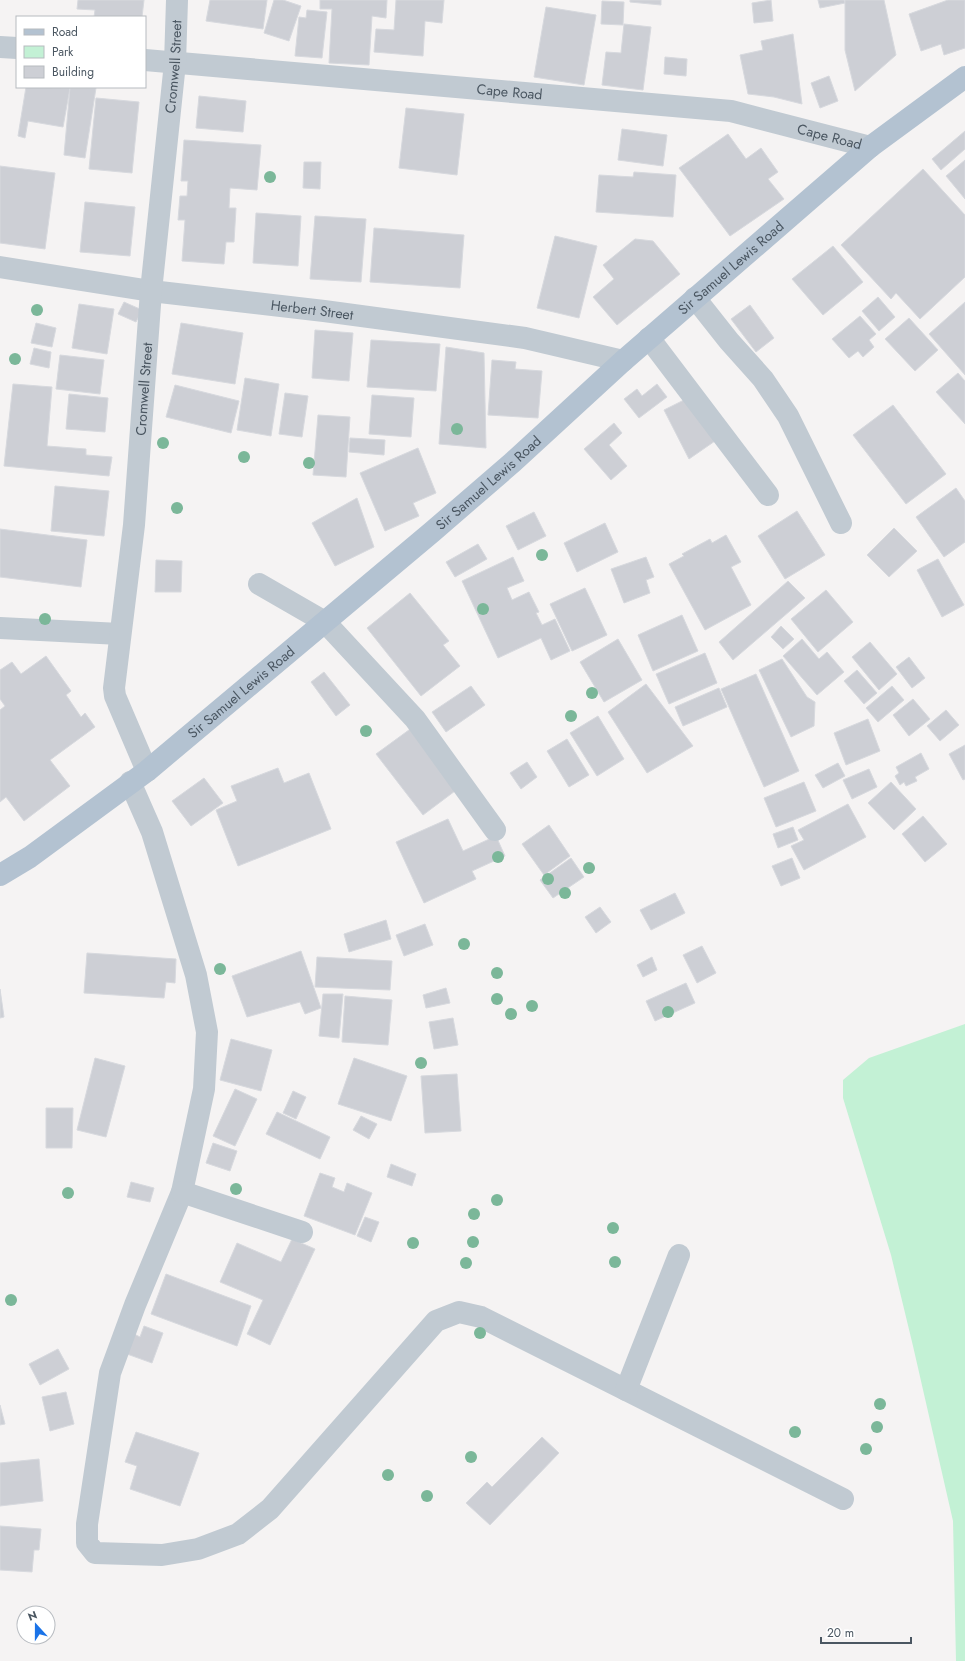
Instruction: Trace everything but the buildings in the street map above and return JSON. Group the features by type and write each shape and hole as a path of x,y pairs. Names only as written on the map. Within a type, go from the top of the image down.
{"main road":[{"name":"Sir Samuel Lewis Road","path":"0,874 30,857 139,777 325,622 513,462 649,338 870,147 965,77"}],"street":[{"name":"Cromwell Street","path":"177,0 175,62 151,291 134,525 120,634 115,696 139,777 152,832 196,975 206,1032 204,1090 182,1192 135,1305 110,1373 87,1524 87,1543 95,1553 162,1555 198,1549 238,1534 270,1509 436,1321 459,1312 481,1317 844,1499"},
{"path":"0,47 16,48"},
{"name":"Cape Road","path":"146,60 731,111 870,147"},
{"name":"Herbert Street","path":"0,267 151,291 324,311 524,338 623,361"},
{"path":"695,298 729,341 763,379 788,416 841,523"},
{"path":"649,338 768,495"},
{"path":"259,584 325,622 415,719 495,830"},
{"path":"0,628 120,634"},
{"path":"182,1192 302,1232"},
{"path":"626,1390 680,1255"}],"green space":[{"path":"965,1024 965,1661 956,1661 953,1521 891,1255 843,1098 843,1080 869,1058"}]}
